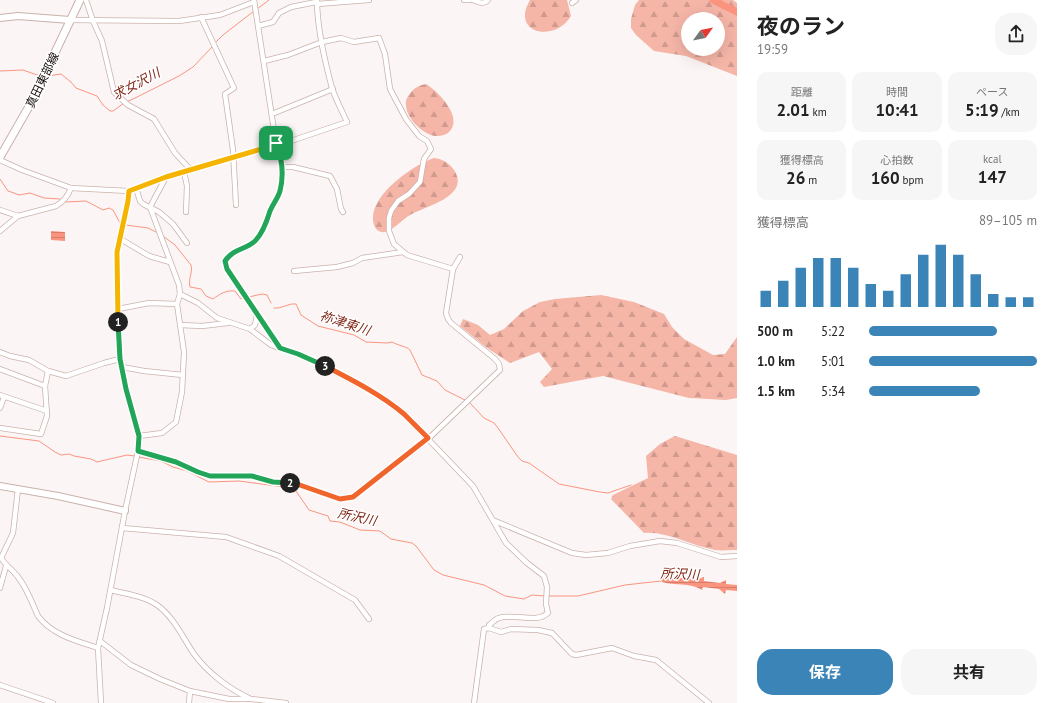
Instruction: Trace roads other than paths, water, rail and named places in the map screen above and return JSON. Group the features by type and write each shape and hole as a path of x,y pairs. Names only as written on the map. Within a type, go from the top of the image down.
{"main road":[{"name":"真田東部線","path":"0,159 31,103 80,0"}],"street":[{"path":"86,0 92,21 102,41 114,92 128,105 154,119 174,153 191,170"},
{"path":"258,26 273,22 279,13 291,8 316,2 369,0"},
{"path":"464,0 471,0 480,3 484,3 488,0"},
{"path":"0,18 18,16 92,21 179,21 220,15 254,1 276,143 280,153 282,176 279,193 262,230 256,239 251,244 232,253 225,261 227,269 257,316 280,348"},
{"path":"0,159 22,170 70,188 129,191 166,177 268,147 276,143 288,142 347,122 333,89 322,42 317,2"},
{"path":"201,17 234,88 224,94 234,157 236,205"},
{"path":"264,61 288,55 322,42 341,38 354,42 379,38 385,54 390,89 406,119 415,131 427,141 430,146 430,151 424,159 420,182 391,211 389,218 390,238 396,248 407,254 453,269"},
{"path":"272,114 333,89"},
{"path":"282,166 293,167 330,176 337,189 343,212"},
{"path":"184,172 187,186 186,212"},
{"path":"139,436 162,432 176,422 182,392 184,352 177,304 180,294 179,285 150,208 166,177"},
{"path":"0,231 10,221 18,216 56,206 61,203 66,197 70,188"},
{"path":"136,188 140,201 159,212 173,224 187,243"},
{"path":"101,703 98,648 138,451 139,436 126,389 120,359 117,252 129,191"},
{"path":"0,210 18,216"},
{"path":"119,238 149,256 170,262"},
{"path":"294,271 338,267 353,263 362,258 403,252"},
{"path":"138,451 176,462 210,476 252,476 273,482 294,483 340,499 353,497 428,438 500,370 499,364 495,359 448,319 446,313 453,269 460,257"},
{"path":"180,294 198,303 217,318 250,329 271,345 314,361 375,393 405,415 473,486 495,521 506,543 527,563 544,576 547,586 546,604 548,613 546,615 536,617 499,618 489,625 489,628"},
{"path":"118,309 149,303 177,304"},
{"path":"250,329 255,325 257,316"},
{"path":"180,325 202,326 229,323"},
{"path":"0,352 29,360 48,371 66,376 120,359"},
{"path":"122,367 183,375"},
{"path":"0,370 45,386"},
{"path":"0,428 41,434 47,416 45,386 48,371"},
{"path":"0,408 2,396 47,411"},
{"path":"0,486 58,496 125,511"},
{"path":"18,489 13,533 0,558 6,566 18,576 24,585 41,620 51,629 70,638 98,648"},
{"path":"495,521 572,553 586,555 608,553 630,546 660,541 677,543 721,557 737,556"},
{"path":"122,528 226,537 279,556 355,600 370,619"},
{"path":"0,588 6,566"},
{"path":"111,590 148,599 158,605 166,613 195,656 207,669 239,694 251,700"},
{"path":"474,703 484,629 489,628 501,632 510,629 538,630 552,633 572,654 576,655 612,648 634,656 656,660 709,703"},
{"path":"100,641 131,665 160,680 190,691 229,699 286,703"},
{"path":"0,685 53,703"},
{"path":"189,703 190,691"}],"waterway":[{"name":"求女沢川","path":"257,9 269,0"},
{"name":"求女沢川","path":"713,0 737,12"},
{"name":"求女沢川","path":"215,43 254,11"},
{"name":"求女沢川","path":"126,102 179,76 193,67 212,47"},
{"name":"求女沢川","path":"0,71 23,70 40,76"},
{"name":"求女沢川","path":"48,76 61,74 76,88 97,96 103,105 110,111 113,111 124,103"},
{"name":"祢津東川","path":"0,179 8,191 19,195 30,193 44,198 60,199"},
{"name":"祢津東川","path":"66,202 86,201 103,210 109,208 113,210 120,223"},
{"name":"祢津東川","path":"126,225 148,228 156,232"},
{"name":"祢津東川","path":"163,236 175,245 191,265 190,287 201,289 206,296 213,299 229,291 235,291 241,299 243,298"},
{"name":"祢津東川","path":"249,297 262,294 267,295 271,303"},
{"name":"祢津東川","path":"274,308 296,304 301,315 318,326 354,335 366,342 392,342 407,348 410,350 422,375 437,381 445,390 465,400"},
{"name":"祢津東川","path":"470,403 484,418 494,423 522,461 529,463 559,484 608,493 631,485"},
{"name":"所沢川","path":"0,436 39,441 61,455 69,454 91,459 97,462 127,455 135,456"},
{"name":"所沢川","path":"138,457 161,461 173,467 187,471 209,482 239,481 291,488 296,491 309,510 328,516 330,521 340,522 360,530 380,531 391,539 412,543 416,546 434,570 443,575 484,585 505,596 524,599 532,595 545,596"},
{"name":"所沢川","path":"548,596 578,596 625,585 661,581"}]}
